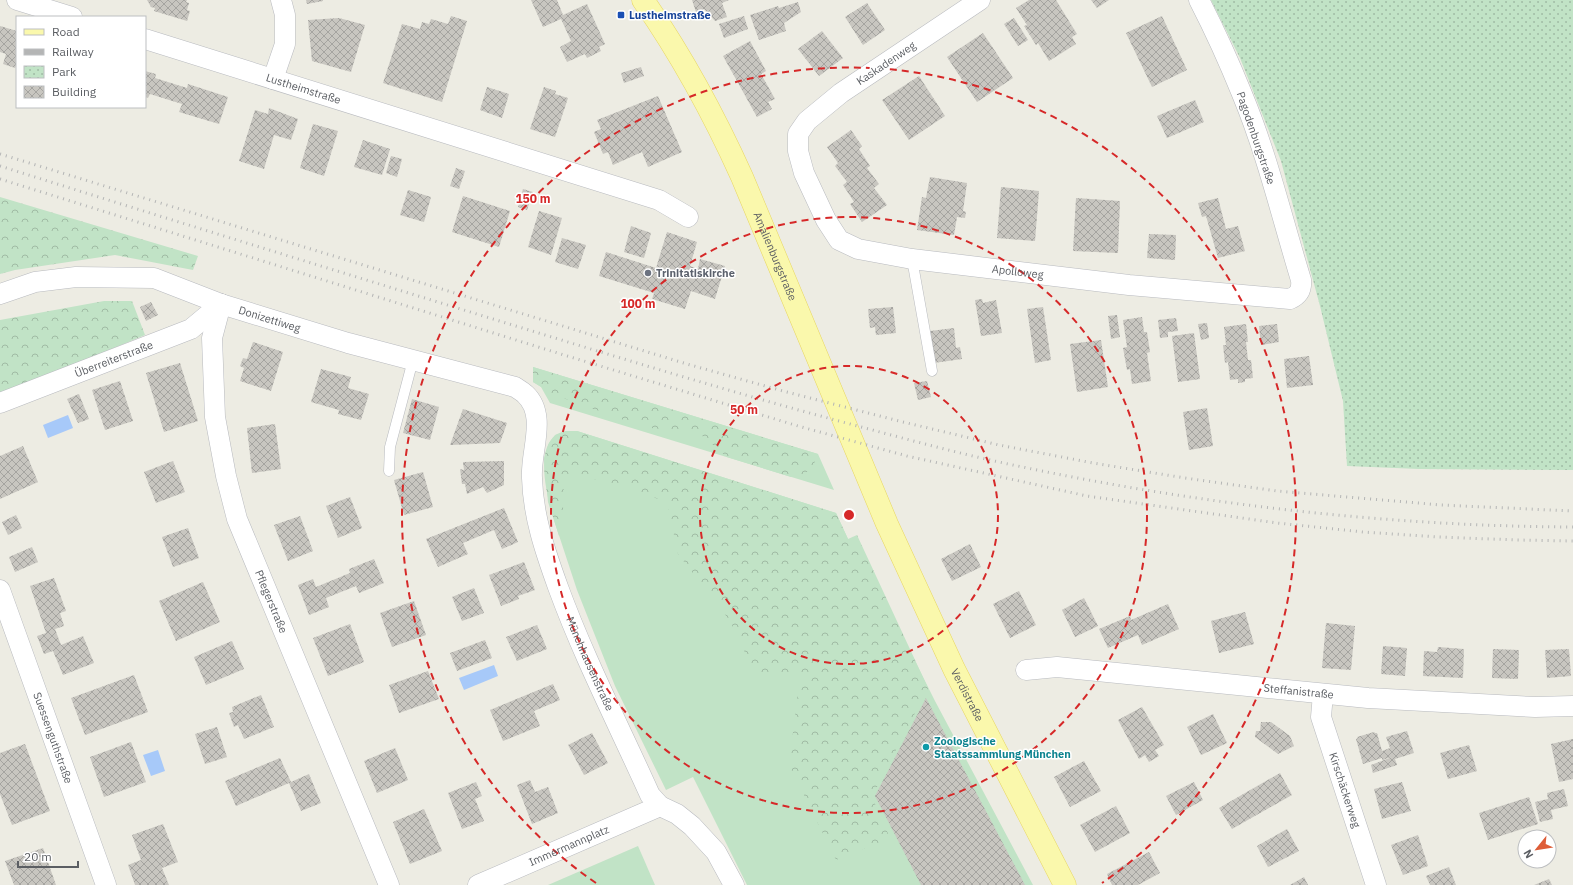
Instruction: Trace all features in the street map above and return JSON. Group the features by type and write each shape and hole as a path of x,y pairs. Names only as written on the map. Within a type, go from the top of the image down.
{"main road":[{"name":"Amalienburgstraße","path":"643,0 672,42 722,134 745,184 887,524"},
{"name":"Verdistraße","path":"887,524 954,669 1065,885"}],"street":[{"path":"17,0 69,16"},
{"path":"273,79 285,44 284,15 281,0"},
{"name":"Kaskadenweg","path":"798,134 807,121 841,93 980,0"},
{"name":"Pagodenburgstraße","path":"1199,0 1243,95 1266,162 1301,280"},
{"name":"Lustheimstraße","path":"146,39 659,200 688,217"},
{"name":"Apolloweg","path":"798,134 798,152 804,173 826,220 839,240 858,249 912,259 1129,285 1290,299 1300,293 1302,287 1301,280"},
{"name":"Donizettiweg","path":"0,294 35,282 76,277 154,278 221,304 348,343 515,387 525,393 533,404"},
{"name":"Überreiterstraße","path":"0,403 191,329 221,304"},
{"name":"Pflegerstraße","path":"221,304 212,338 215,417 226,476 237,519 390,885"},
{"name":"Münchhausenstraße","path":"533,404 536,415 537,434 531,477 534,508 543,545 571,622 650,795 660,806 677,814 692,826 716,852 734,885"},
{"name":"Suessenguthstraße","path":"0,590 106,885"},
{"name":"Steffanistraße","path":"1026,670 1057,668 1368,698 1535,707 1573,706"},
{"name":"Kirschäckerweg","path":"1323,694 1321,717 1376,885"},
{"name":"Immermannplatz","path":"478,885 660,806"}],"lane":[{"path":"912,259 932,371"},
{"path":"389,471 390,447 413,360"}],"green space":[{"path":"1211,0 1573,0 1573,470 1419,469 1347,466 1343,401 1320,306 1281,161 1240,58"},
{"path":"0,197 198,256 193,270 115,255 15,270 0,274"},
{"path":"104,301 132,301 145,335 0,396 0,320"},
{"path":"533,367 818,454 834,490 550,403 541,387 533,382"},
{"path":"533,367 818,454 814,464 805,474 791,477 727,457 700,434 643,427 555,395 533,382"},
{"path":"564,431 577,431 836,513 848,539 888,607 935,701 1033,885 747,885 693,777 666,790 615,686 577,590 548,502 544,458 549,443 555,435"},
{"path":"564,431 577,431 836,513 848,539 857,535 928,688 872,797 890,838 836,860 789,765 800,675 755,674 730,621 678,554 667,502 603,480 564,477 563,509 559,536 548,499 544,469 545,455 549,444 556,435"},
{"path":"638,846 655,885 548,885"}],"water":[{"path":"68,415 73,428 48,438 43,425"},
{"path":"494,665 498,676 464,690 459,678"},
{"path":"158,750 165,771 151,776 143,755"}],"building":[{"path":"147,0 187,0 186,2 189,3 187,10 190,11 187,21 154,11 155,8 151,7"},
{"path":"306,0 323,0 323,1 307,4"},
{"path":"531,0 557,0 563,15 587,4 605,44 599,47 601,51 587,58 585,54 567,62 560,47 571,41 561,19 543,27"},
{"path":"692,0 729,0 722,3 727,17 715,21 704,9 696,12"},
{"path":"1029,0 1056,0 1077,34 1072,37 1076,44 1049,61 1038,43 1036,45 1024,26 1027,25 1016,8"},
{"path":"1091,0 1109,0 1097,8"},
{"path":"798,2 801,12 784,23 786,31 759,40 750,15 778,6 779,8"},
{"path":"867,3 885,30 863,45 845,17"},
{"path":"451,16 467,21 442,102 383,83 402,24 420,29 422,22 429,24 431,19 448,24"},
{"path":"744,16 748,29 724,38 719,24"},
{"path":"1162,16 1187,70 1152,87 1126,33"},
{"path":"339,18 365,25 351,72 312,61 308,20"},
{"path":"1014,18 1028,40 1018,46 1004,24"},
{"path":"0,26 16,31 15,68 3,64 6,54 0,52"},
{"path":"822,31 843,58 819,76 798,49"},
{"path":"983,33 1013,78 977,102 947,57"},
{"path":"750,41 766,71 761,74 775,99 768,102 772,109 757,117 723,56"},
{"path":"641,67 644,76 624,83 621,73"},
{"path":"146,71 156,74 155,78 187,88 188,84 228,97 219,124 179,112 182,104 150,94 148,98 146,97"},
{"path":"919,76 945,116 909,140 882,100"},
{"path":"487,87 509,94 502,118 480,110"},
{"path":"544,87 556,91 555,94 568,98 555,137 530,129"},
{"path":"658,96 682,152 648,167 642,152 613,165 608,152 603,154 594,132 601,129 597,120"},
{"path":"1195,100 1204,122 1167,138 1157,116"},
{"path":"269,108 298,119 291,140 274,135 264,169 239,161 255,110 268,114"},
{"path":"313,124 338,131 324,176 300,168"},
{"path":"851,130 862,146 859,149 870,166 867,168 879,184 874,188 887,205 862,222 850,204 854,202 843,185 847,182 835,166 838,163 827,147"},
{"path":"363,140 390,149 382,175 354,167"},
{"path":"391,156 402,159 397,177 386,173"},
{"path":"456,168 465,171 459,189 450,186"},
{"path":"930,177 967,183 963,211 966,212 965,218 957,217 954,235 917,230 922,197 926,198"},
{"path":"1001,187 1039,191 1035,241 997,238"},
{"path":"523,189 533,192 527,210 518,207"},
{"path":"408,190 431,197 424,222 400,215"},
{"path":"463,196 510,211 499,247 452,232"},
{"path":"1076,198 1120,201 1118,253 1073,251"},
{"path":"1218,198 1226,229 1238,226 1245,251 1218,258 1206,216 1202,217 1198,203"},
{"path":"539,211 562,218 551,255 528,247"},
{"path":"631,226 651,233 644,258 624,252"},
{"name":"Trinitatiskirche","path":"667,232 697,242 690,266 698,269 700,259 725,266 715,299 691,291 685,309 652,299 654,293 599,276 606,252 656,268"},
{"path":"1149,234 1176,235 1175,260 1147,258"},
{"path":"562,238 586,245 578,269 555,262"},
{"path":"982,299 983,303 996,300 1002,333 981,336 975,300"},
{"path":"151,302 158,315 146,321 140,307"},
{"path":"893,307 896,333 876,335 875,327 870,328 868,309"},
{"path":"1043,307 1051,360 1035,363 1027,309"},
{"path":"1117,315 1120,337 1111,339 1108,316"},
{"path":"1142,317 1144,332 1147,332 1150,352 1147,353 1151,381 1132,384 1130,369 1127,370 1123,348 1127,347 1123,320"},
{"path":"1176,318 1178,331 1168,332 1168,337 1160,338 1158,320"},
{"path":"1207,323 1209,338 1201,340 1198,324"},
{"path":"1246,324 1248,360 1251,360 1253,378 1245,379 1245,382 1238,383 1238,379 1230,380 1228,362 1225,363 1223,345 1226,345 1224,327"},
{"path":"1277,324 1279,342 1261,345 1259,326"},
{"path":"954,328 956,348 960,347 962,359 934,363 930,331"},
{"path":"1194,333 1200,379 1178,382 1172,336"},
{"path":"1101,340 1108,387 1077,392 1070,344"},
{"path":"253,342 283,352 271,391 240,381 244,368 240,366 243,358 247,359"},
{"path":"1309,356 1313,385 1287,388 1284,359"},
{"path":"180,363 198,421 164,432 146,373"},
{"path":"321,369 351,377 348,388 369,394 361,420 338,414 339,410 311,402"},
{"path":"120,381 133,421 105,430 92,390"},
{"path":"927,381 931,397 918,400 914,383"},
{"path":"79,394 89,419 78,423 67,399"},
{"path":"412,399 439,407 430,440 403,433"},
{"path":"1207,408 1213,446 1189,450 1183,412"},
{"path":"463,409 507,423 500,443 450,445"},
{"path":"275,424 281,469 252,473 247,428"},
{"path":"23,446 38,482 0,499 0,456"},
{"path":"173,461 185,492 156,503 144,472"},
{"path":"504,461 504,485 487,493 483,487 467,494 465,484 462,484 460,469 464,470 463,462"},
{"path":"423,472 433,507 404,515 394,480"},
{"path":"350,497 362,528 338,538 326,506"},
{"path":"504,508 518,542 502,549 494,530 463,543 468,554 438,567 426,539"},
{"path":"16,515 22,528 8,535 2,522"},
{"path":"300,516 313,551 288,561 274,525"},
{"path":"188,528 199,558 173,567 162,537"},
{"path":"970,544 981,567 952,581 941,559"},
{"path":"32,547 38,562 15,572 9,557"},
{"path":"374,559 384,583 359,593 356,586 326,598 329,607 309,615 298,585 313,579 316,587 350,573 349,569"},
{"path":"524,562 535,590 518,596 519,599 501,606 489,575"},
{"path":"54,578 66,611 60,613 64,626 55,629 61,645 83,636 94,663 63,675 53,651 44,654 37,636 46,633 30,586"},
{"path":"203,582 220,622 176,641 159,601"},
{"path":"474,588 484,613 462,621 452,597"},
{"path":"1019,591 1036,625 1010,638 993,604"},
{"path":"1084,598 1098,626 1075,637 1062,610"},
{"path":"414,601 426,635 392,647 380,613"},
{"path":"1168,604 1179,629 1142,645 1138,635 1108,648 1099,629 1130,616 1131,620"},
{"path":"1245,612 1254,644 1219,653 1211,621"},
{"path":"1326,623 1355,626 1351,670 1322,668"},
{"path":"350,624 364,662 328,676 313,638"},
{"path":"537,625 547,649 517,661 506,637"},
{"path":"485,640 492,658 457,671 450,653"},
{"path":"232,641 244,669 206,685 194,657"},
{"path":"1383,646 1407,648 1405,676 1381,674"},
{"path":"1438,647 1464,649 1463,678 1423,676 1424,651 1437,652"},
{"path":"1493,649 1519,650 1518,679 1492,678"},
{"path":"1569,649 1571,676 1547,678 1545,650"},
{"path":"428,671 439,699 399,713 389,685"},
{"path":"134,675 148,712 85,735 71,698"},
{"path":"553,684 560,700 534,711 540,726 503,741 490,710"},
{"path":"261,695 274,727 244,739 238,725 234,727 229,713 233,712 232,707"},
{"name":"Zoologische Staatssammlung München","path":"926,698 1025,885 921,885 875,796"},
{"path":"1142,707 1164,745 1155,750 1159,756 1149,762 1145,755 1139,759 1118,720"},
{"path":"1213,714 1227,743 1201,755 1187,727"},
{"path":"1261,722 1271,722 1290,736 1294,746 1278,754 1255,737 1256,731 1260,731"},
{"path":"217,727 227,757 205,764 195,734"},
{"path":"1407,731 1414,753 1395,759 1397,765 1373,773 1371,765 1392,757 1382,760 1382,758 1363,764 1356,739 1358,738 1357,737 1374,732 1377,733 1382,751 1390,748 1386,737"},
{"path":"592,733 608,763 584,775 568,745"},
{"path":"1573,739 1573,779 1559,782 1551,744"},
{"path":"131,742 146,782 104,797 90,757"},
{"path":"25,744 50,811 12,825 0,794 0,753"},
{"path":"1469,745 1477,771 1448,779 1440,753"},
{"path":"395,748 408,780 377,793 364,761"},
{"path":"280,758 291,782 309,774 321,803 301,811 289,783 236,806 225,781"},
{"path":"1084,761 1101,791 1070,807 1054,777"},
{"path":"1280,773 1292,795 1232,829 1219,808"},
{"path":"530,780 535,792 548,787 558,813 532,824 517,785"},
{"path":"476,782 482,796 475,799 484,821 462,829 448,793"},
{"path":"1194,782 1203,800 1176,815 1166,796"},
{"path":"1402,782 1411,811 1382,819 1374,789"},
{"path":"1564,789 1568,806 1551,810 1553,819 1540,822 1535,802 1548,799 1547,793"},
{"path":"1529,797 1538,824 1522,829 1517,829 1517,831 1488,840 1479,813"},
{"path":"1116,806 1130,833 1095,852 1080,825"},
{"path":"424,809 442,851 410,864 393,822"},
{"path":"163,824 178,862 162,868 169,885 135,885 128,865 141,860 132,835"},
{"path":"1287,829 1299,851 1268,867 1257,846"},
{"path":"1418,835 1428,866 1403,875 1391,845"},
{"path":"43,848 56,885 14,885 5,861"},
{"path":"1149,852 1160,873 1138,885 1112,885 1107,874"},
{"path":"1449,867 1456,885 1430,885 1426,876"},
{"path":"1304,877 1308,885 1290,885"},
{"path":"1549,879 1552,885 1534,885"}],"railway":[{"path":"0,154 687,364 783,391 999,445 1093,463 1277,491 1441,505 1573,511"},
{"path":"0,166 677,375 807,412 980,458 1070,477 1284,510 1428,522 1501,526 1573,527"},
{"path":"0,179 564,355 798,426 907,456 1087,496 1277,523 1363,532 1439,537 1573,541"}],"place":[{"name":"Lustheimstraße","path":"621,15"},
{"name":"Trinitatiskirche","path":"648,273"},
{"name":"Zoologische Staatssammlung München","path":"926,747"}]}
